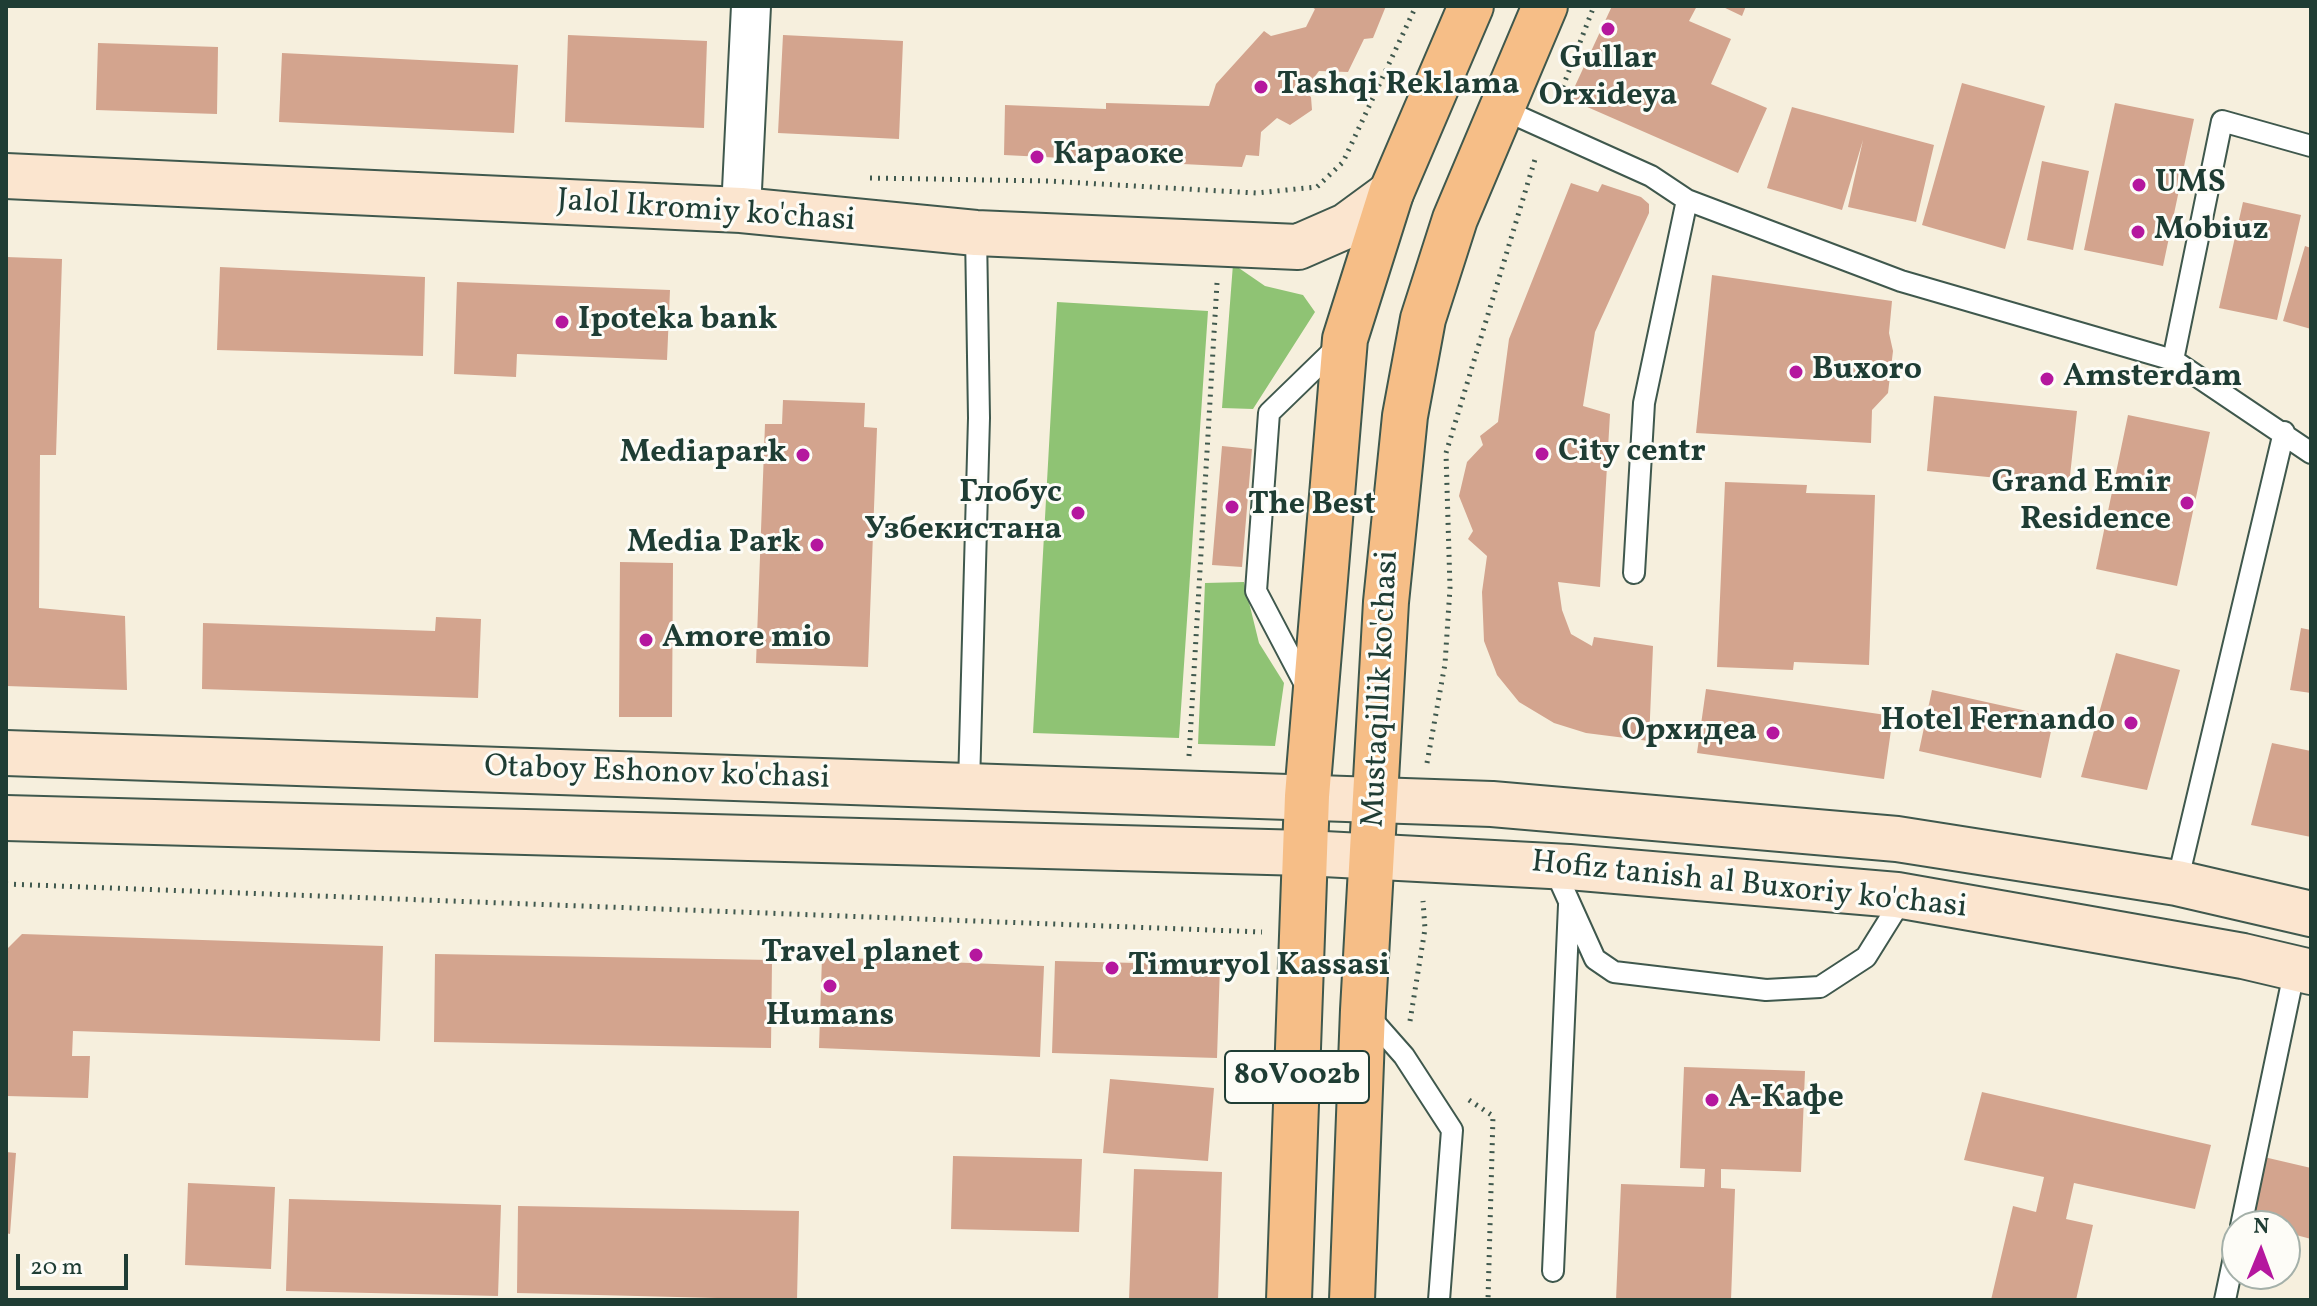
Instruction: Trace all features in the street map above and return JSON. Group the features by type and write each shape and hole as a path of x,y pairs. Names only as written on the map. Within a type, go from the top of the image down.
{"main road":[{"name":"Mustaqillik ko'chasi","path":"1289,1300 1307,796 1345,339 1391,193 1471,6"},
{"name":"Mustaqillik ko'chasi","path":"1352,1300 1363,1010 1388,572 1405,416 1423,319 1455,219 1545,6"}],"street":[{"path":"741,210 751,6"},
{"name":"Jalol Ikromiy ko'chasi","path":"6,176 741,210 976,233 1298,247 1346,226 1391,193"},
{"name":"Otaboy Eshonov ko'chasi","path":"6,753 1377,798"},
{"name":"Hofiz tanish al Buxoriy ko'chasi","path":"1377,798 1897,839 2177,883 2311,914"},
{"name":"Otaboy Eshonov ko'chasi","path":"6,818 1374,856"},
{"name":"Hofiz tanish al Buxoriy ko'chasi","path":"1374,856 1420,858 1561,883 1904,896 2303,970"}],"lane":[{"path":"1502,109 1651,176 1687,200 1901,281 2173,360 2311,453"},
{"path":"2173,360 2222,121 2311,146"},
{"path":"1634,573 1644,403 1687,200"},
{"path":"969,785 979,418 976,233"},
{"path":"1313,701 1256,591 1269,413 1345,339"},
{"path":"2177,883 2284,432"},
{"path":"1561,883 1595,959 1614,972 1766,990 1820,987 1866,957 1904,896"},
{"path":"1553,1271 1561,883"},
{"path":"2245,1210 2303,970"},
{"path":"1363,1010 1404,1056 1452,1130 1439,1300"}],"path":[{"path":"1554,109 1594,6"},
{"path":"1423,800 1445,664 1450,588 1446,453 1538,150"},
{"path":"1187,793 1223,191"},
{"path":"1404,1056 1425,929 1420,858"},
{"path":"6,884 1274,933"},
{"path":"1468,1099 1493,1116 1488,1300"}],"green space":[{"path":"1233,264 1265,286 1303,295 1315,312 1253,409 1222,408"},
{"path":"1057,302 1208,311 1179,738 1033,733"},
{"path":"1244,582 1259,643 1284,683 1275,746 1198,744 1205,583"}],"building":[{"name":"Tashqi Reklama","path":"1310,6 1386,6 1373,38 1364,39 1348,72 1319,71 1304,91 1311,97 1312,110 1290,125 1277,118 1261,132 1259,156 1246,155 1242,167 1004,155 1005,105 1106,109 1106,103 1209,106 1216,84 1264,31 1271,36 1306,27 1315,9"},
{"path":"1612,6 1697,6 1689,21 1731,39 1711,84 1767,108 1738,173 1569,99"},
{"path":"1721,6 1746,6 1742,16"},
{"path":"568,35 707,41 704,128 565,122"},
{"path":"783,35 903,41 899,139 778,133"},
{"path":"98,43 218,47 217,114 96,110"},
{"path":"282,53 518,65 514,133 279,122"},
{"path":"1962,83 2045,106 2005,249 1922,225"},
{"name":"UMS","path":"2115,103 2194,119 2163,266 2084,250"},
{"path":"1792,107 1934,145 1916,222 1848,207 1863,140 1842,210 1767,188"},
{"path":"2042,161 2089,171 2073,250 2027,240"},
{"name":"City centr","path":"1571,183 1598,192 1602,184 1641,197 1649,204 1649,213 1595,332 1583,406 1610,414 1600,587 1558,582 1562,610 1571,634 1592,646 1594,637 1653,646 1649,741 1586,733 1554,723 1519,702 1497,675 1484,641 1482,592 1487,556 1468,539 1473,531 1459,496 1467,462 1483,445 1480,436 1498,422 1509,339"},
{"path":"2243,202 2301,215 2277,320 2219,308"},
{"path":"2305,246 2311,248 2311,329 2283,321"},
{"path":"6,257 62,259 56,455 40,455 39,608 125,616 127,690 6,686"},
{"path":"220,267 425,277 423,356 217,350"},
{"name":"Buxoro","path":"1712,275 1892,301 1889,333 1893,351 1888,393 1872,410 1871,443 1696,433"},
{"name":"Ipoteka bank","path":"457,282 670,290 667,360 517,354 516,377 454,374"},
{"path":"1934,396 2077,411 2069,485 1927,471"},
{"name":"Media Park","path":"783,400 865,403 864,427 877,428 868,667 756,663 765,424 782,424"},
{"path":"2128,415 2210,432 2177,586 2096,569"},
{"name":"The Best","path":"1222,446 1252,449 1242,567 1212,565"},
{"path":"1725,482 1807,485 1806,493 1875,495 1869,665 1794,662 1793,670 1717,667"},
{"name":"Amore mio","path":"620,562 673,563 672,717 619,717"},
{"path":"436,617 481,619 478,698 202,689 203,623 435,631"},
{"path":"2301,628 2311,630 2311,693 2290,690"},
{"name":"Hotel Fernando","path":"2116,653 2180,670 2147,790 2081,777"},
{"path":"1706,689 1893,716 1884,779 1697,753"},
{"path":"1932,690 2054,717 2041,778 1919,751"},
{"path":"2272,743 2311,751 2311,837 2251,825"},
{"path":"22,934 383,946 380,1041 73,1031 72,1056 90,1056 88,1098 6,1096 6,950"},
{"path":"435,954 772,960 771,1048 434,1042"},
{"path":"822,957 1044,966 1040,1057 819,1048"},
{"path":"1055,961 1220,965 1217,1058 1052,1053"},
{"path":"1684,1067 1805,1071 1801,1172 1721,1169 1721,1188 1735,1189 1731,1300 1616,1300 1621,1184 1704,1187 1705,1169 1680,1168"},
{"path":"1110,1079 1214,1088 1208,1161 1103,1153"},
{"path":"1982,1092 2211,1145 2195,1209 2074,1183 2066,1219 2093,1225 2076,1300 1991,1300 2013,1206 2036,1212 2044,1177 1964,1160"},
{"path":"6,1152 16,1153 10,1234 6,1233"},
{"path":"953,1156 1082,1159 1079,1232 951,1229"},
{"path":"2264,1157 2311,1168 2311,1239 2301,1236 2301,1210 2251,1210"},
{"path":"1134,1169 1222,1172 1218,1300 1129,1300"},
{"path":"188,1183 275,1187 271,1269 185,1265"},
{"path":"289,1199 501,1205 498,1296 286,1291"},
{"path":"518,1206 799,1211 797,1300 517,1293"}],"place":[{"name":"Gullar Orxideya","path":"1608,29"},
{"name":"Tashqi Reklama","path":"1261,87"},
{"name":"Караоке","path":"1037,157"},
{"name":"UMS","path":"2139,185"},
{"name":"Mobiuz","path":"2138,232"},
{"name":"Ipoteka bank","path":"562,322"},
{"name":"Buxoro","path":"1796,372"},
{"name":"Amsterdam","path":"2047,379"},
{"name":"City centr","path":"1542,454"},
{"name":"Mediapark","path":"803,455"},
{"name":"Grand Emir Residence","path":"2187,503"},
{"name":"The Best","path":"1232,507"},
{"name":"Глобус Узбекистана","path":"1078,513"},
{"name":"Media Park","path":"817,545"},
{"name":"Amore mio","path":"646,640"},
{"name":"Hotel Fernando","path":"2131,723"},
{"name":"Орхидеа","path":"1773,733"},
{"name":"Travel planet","path":"976,955"},
{"name":"Timuryol Kassasi","path":"1112,968"},
{"name":"Humans","path":"830,986"},
{"name":"А-Кафе","path":"1712,1100"}]}
